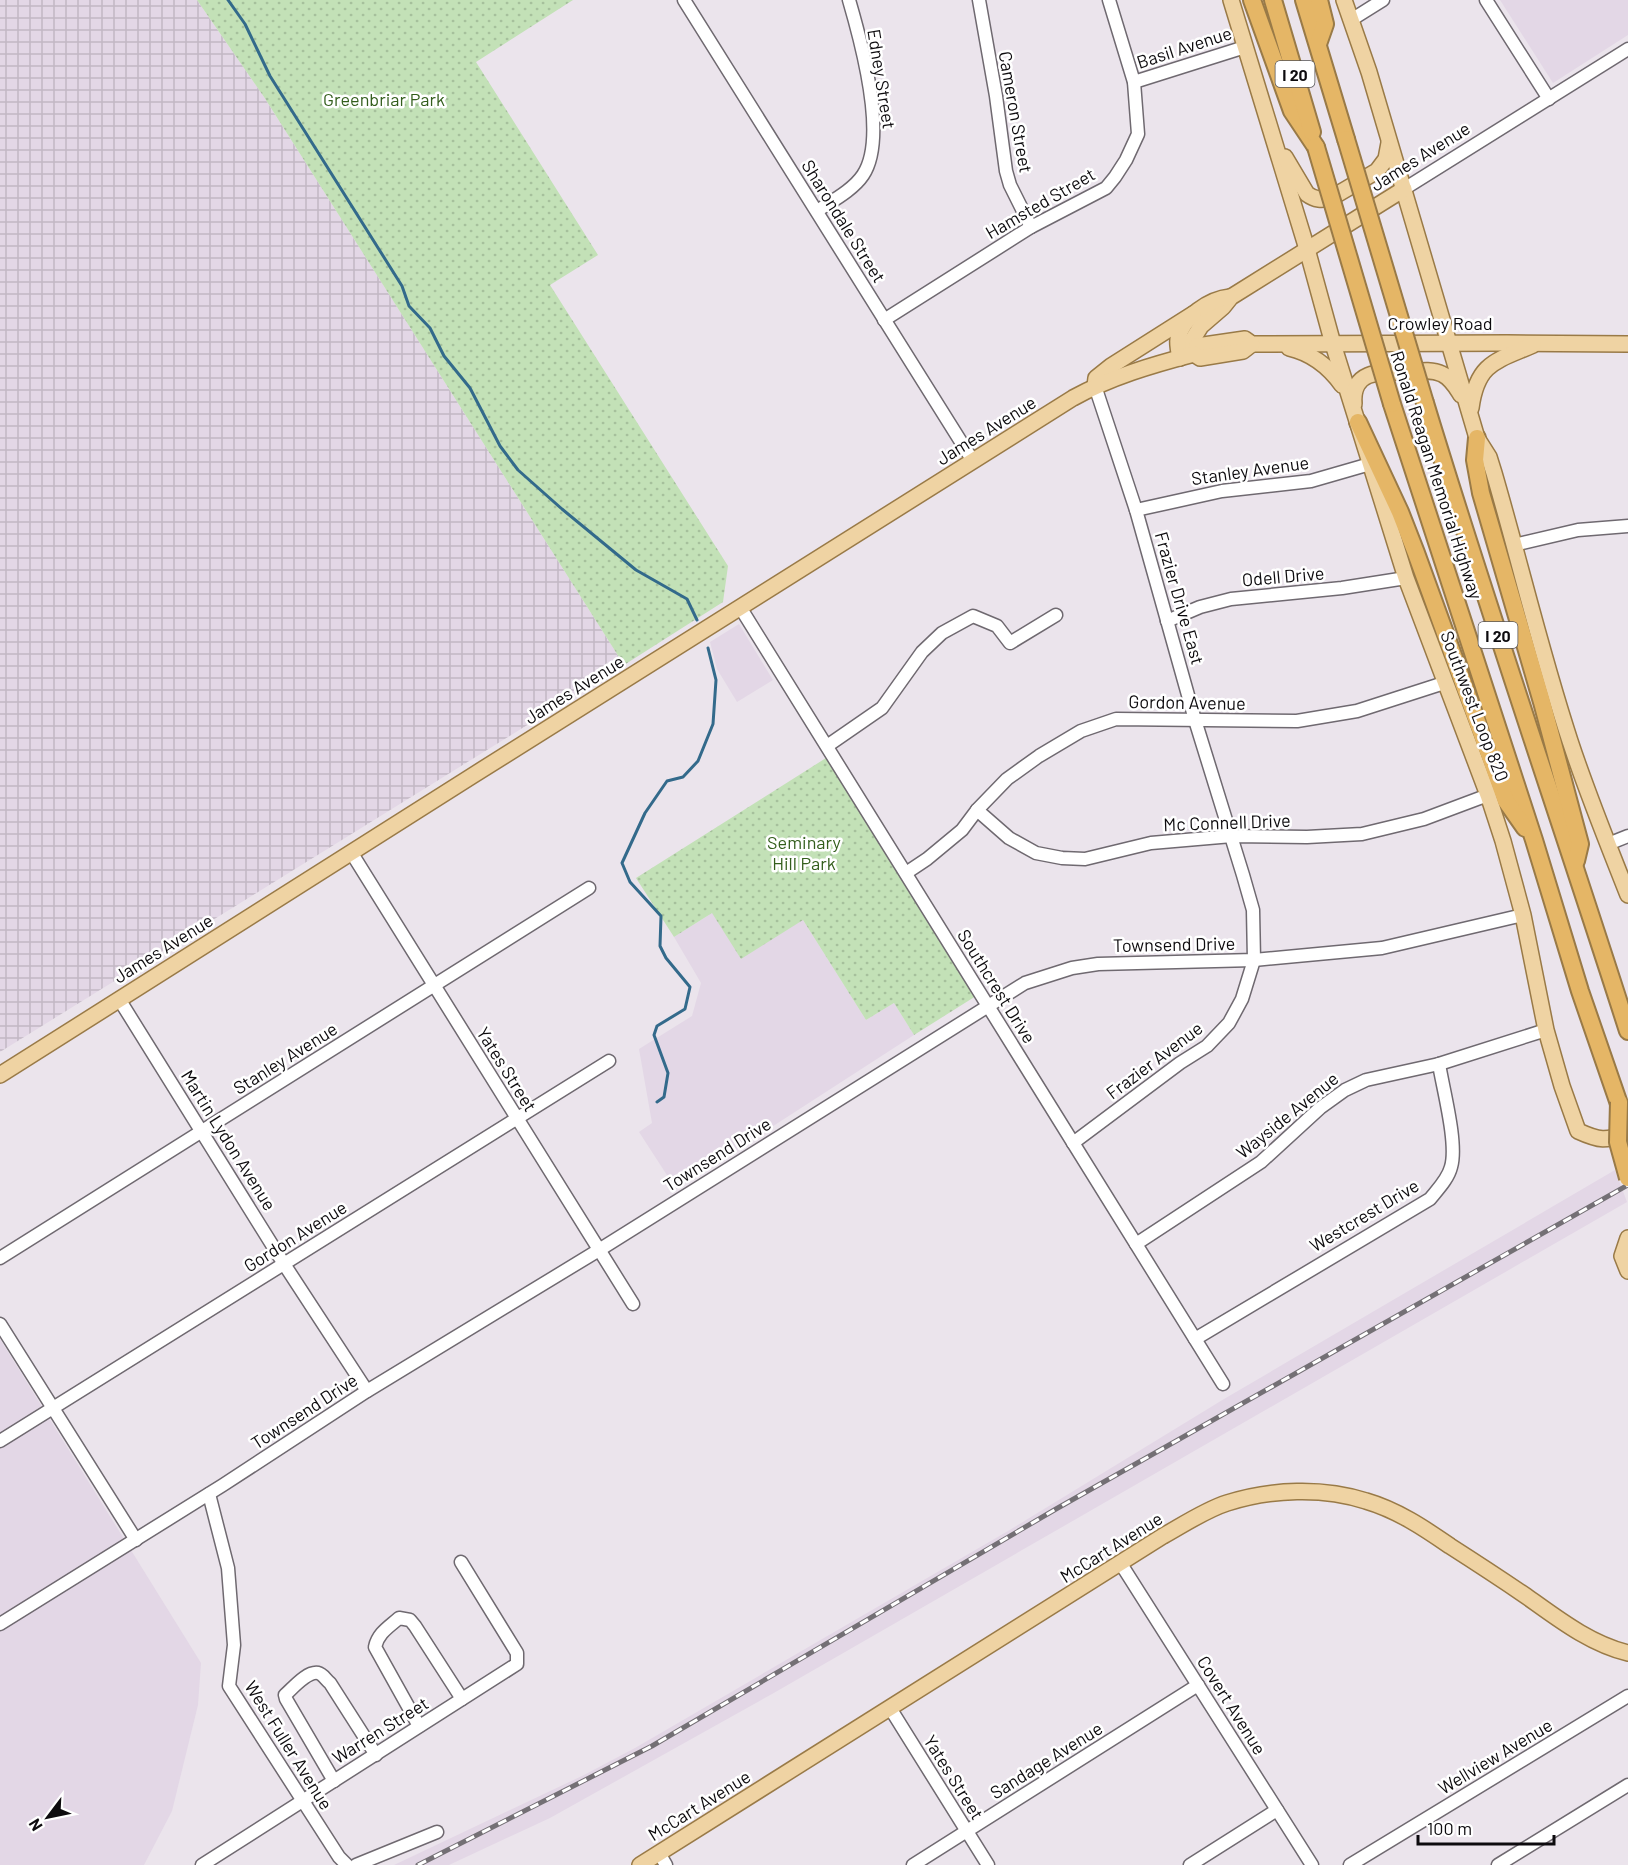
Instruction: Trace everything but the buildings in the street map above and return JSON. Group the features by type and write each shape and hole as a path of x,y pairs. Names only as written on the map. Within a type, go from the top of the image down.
{"highway":[{"path":"1252,0 1292,111 1316,147"},
{"name":"Ronald Reagan Memorial Highway","path":"1273,0 1392,404 1534,840 1580,991 1628,1132"},
{"name":"Ronald Reagan Memorial Highway","path":"1304,0 1425,403 1515,690 1575,865 1628,1031"},
{"path":"1318,44 1325,24 1319,0"},
{"path":"1357,419 1400,512 1416,553 1506,801 1534,840"},
{"path":"1477,438 1474,460 1486,515 1542,702 1580,844 1575,865"},
{"path":"1619,1102 1618,1142 1628,1178"}],"main road":[{"path":"1231,0 1274,139 1304,190 1313,198 1331,198 1373,174 1383,165 1390,141"},
{"path":"1344,0 1365,58 1477,438 1489,457 1544,657 1570,740 1628,895"},
{"name":"Southwest Loop 820","path":"1274,139 1333,344 1406,578 1488,795 1503,841 1523,915 1546,1030 1578,1131 1590,1137 1606,1140 1628,1132"},
{"name":"James Avenue","path":"0,1075 351,852 1095,386 1130,372 1187,356 1201,326 1232,297 1404,189"},
{"name":"James Avenue","path":"1187,356 1178,342 1183,327 1194,314 1219,298 1232,297"},
{"path":"1095,386 1096,378 1111,366 1194,314"},
{"path":"1469,409 1474,386 1485,371 1495,362 1538,343"},
{"name":"Crowley Road","path":"1187,356 1200,358 1243,351 1252,344 1628,344"},
{"path":"1275,344 1296,350 1322,364 1333,373 1350,396"},
{"path":"1357,419 1354,401 1357,385 1368,375 1380,372 1434,371 1451,381 1469,409"},
{"path":"1628,1239 1622,1256 1628,1271"},
{"name":"McCart Avenue","path":"640,1865 663,1859 890,1708 1163,1536 1226,1504 1277,1494 1314,1492 1345,1495 1378,1505 1419,1525 1571,1627 1615,1650 1628,1653"}],"street":[{"name":"Sharondale Street","path":"684,0 973,461"},
{"name":"Edney Street","path":"817,211 862,177 874,143 875,128 869,84 849,0"},
{"name":"Cameron Street","path":"979,0 996,96 1006,171 1031,226"},
{"name":"Hamsted Street","path":"884,320 1031,226 1106,188 1115,177 1138,134 1134,82 1109,0"},
{"path":"1351,20 1383,0"},
{"path":"1486,0 1549,99"},
{"name":"Basil Avenue","path":"1134,82 1245,47"},
{"name":"James Avenue","path":"1404,189 1628,48"},
{"name":"Frazier Drive East","path":"1095,386 1136,510 1253,910 1254,960"},
{"name":"Stanley Avenue","path":"1136,510 1222,491 1311,481 1370,464"},
{"path":"1514,545 1578,530 1628,526"},
{"name":"Odell Drive","path":"1167,621 1200,607 1231,599 1342,588 1406,578"},
{"name":"Southcrest Drive","path":"741,607 1223,1384"},
{"path":"827,746 882,708 922,652 942,633 973,616 997,626 1010,643 1056,615"},
{"name":"Gordon Avenue","path":"906,873 962,830 977,810 1007,779 1039,756 1081,731 1116,719 1297,722 1329,717 1400,698 1444,683"},
{"name":"Mc Connell Drive","path":"977,810 1009,838 1036,853 1062,858 1085,859 1151,843 1232,836 1307,837 1362,834 1424,819 1488,795"},
{"path":"1608,844 1628,836"},
{"name":"Yates Street","path":"351,852 633,1304"},
{"name":"Stanley Avenue","path":"0,1258 589,888"},
{"name":"Townsend Drive","path":"0,1624 209,1494 367,1391 599,1250 1025,983 1072,968 1109,964 1254,960 1382,948 1523,915"},
{"name":"Frazier Avenue","path":"1073,1143 1180,1063 1207,1046 1229,1023 1242,999 1254,960"},
{"name":"Martin Lydon Avenue","path":"119,999 284,1264 367,1391"},
{"name":"Wayside Avenue","path":"1136,1244 1261,1162 1320,1108 1345,1090 1366,1080 1439,1064 1546,1030"},
{"name":"Gordon Avenue","path":"0,1440 609,1061"},
{"name":"Westcrest Drive","path":"1195,1339 1430,1199 1451,1167 1453,1149 1439,1064"},
{"path":"0,1324 136,1539"},
{"name":"West Fuller Avenue","path":"209,1494 228,1568 234,1645 229,1686 302,1801 339,1857 347,1865"},
{"name":"Warren Street","path":"202,1865 517,1664 517,1653 461,1562"},
{"name":"Covert Avenue","path":"1121,1564 1312,1865"},
{"path":"419,1726 375,1647 376,1640 382,1631 399,1618 410,1620 415,1626 462,1699"},
{"path":"334,1781 285,1695 305,1678 316,1673 321,1674 330,1683 376,1755"},
{"name":"Sandage Avenue","path":"913,1865 1198,1685"},
{"name":"Wellview Avenue","path":"1350,1865 1628,1696"},
{"name":"Yates Street","path":"890,1708 988,1865"},
{"path":"1498,1865 1628,1785"},
{"path":"1190,1865 1277,1810"},
{"path":"356,1865 437,1832"}],"shaded area":[{"path":"0,0 197,0 264,97 624,665 0,1052"},
{"path":"1500,0 1628,0 1628,35 1553,83"},
{"path":"739,624 773,680 737,702 717,669 710,642"},
{"path":"712,913 803,920 866,1020 894,1003 914,1035 676,1189 639,1132 652,1123 639,1049 692,1016 701,983 674,937"},
{"path":"1615,1170 1627,1202 772,1694 550,1818 449,1865 394,1865 584,1775 635,1748 1008,1531 1224,1399"},
{"path":"0,1339 201,1663 198,1705 172,1811 144,1865 0,1865"}],"green space":[{"name":"Greenbriar Park","path":"197,0 573,0 476,62 598,255 550,285 728,566 723,602 624,665 264,97"},
{"name":"Seminary Hill Park","path":"826,758 976,996 914,1035 894,1003 866,1020 803,920 741,959 712,913 674,937 636,878"}],"waterway":[{"path":"228,0 245,24 270,76 402,286 409,306 430,328 444,356 470,388 500,446 518,470 636,570 687,599 697,620"},
{"path":"657,1102 664,1097 668,1073 654,1035 657,1026 685,1009 690,987 666,958 660,946 661,916 630,882 622,863 645,813 667,781 683,777 698,761 713,724 716,680 708,648"}],"railway":[{"path":"418,1865 652,1746 1056,1509 1628,1185"}]}
